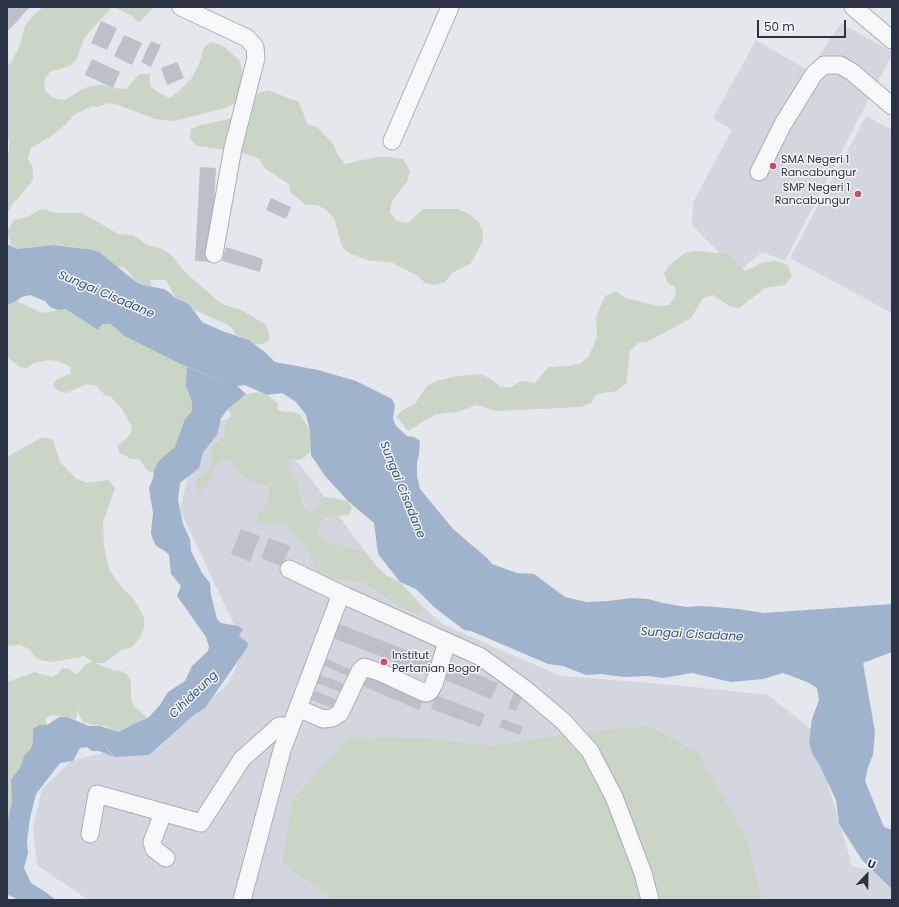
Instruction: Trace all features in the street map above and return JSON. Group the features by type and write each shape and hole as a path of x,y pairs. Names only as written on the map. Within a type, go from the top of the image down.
{"street":[{"path":"181,7 247,38 255,47 256,58 233,148 214,254"},
{"path":"392,141 450,7"},
{"path":"853,7 892,40"},
{"path":"759,172 783,124 814,74 824,65 840,65 846,68 892,106"},
{"path":"289,568 342,594 481,657 525,689 563,722 590,751 614,797 639,860 650,900"},
{"path":"242,900 282,750 342,594"},
{"path":"298,708 323,719 332,718 340,713 360,671 364,667 382,673 427,693 434,684 447,642"},
{"path":"90,834 97,794 201,823 242,759 279,726 291,726"},
{"path":"163,813 152,842 154,848 166,858"}],"shaded area":[{"name":"SMA Negeri 1 Rancabungur","path":"841,23 892,52 892,54 785,261 762,252 738,272 692,225 693,202 732,130 713,118 756,40 809,71"},
{"name":"SMP Negeri 1 Rancabungur","path":"866,116 892,130 892,313 790,258"},
{"name":"Institut Pertanian Bogor","path":"254,415 305,471 377,567 444,625 561,676 675,685 768,695 812,730 852,866 892,874 892,900 86,900 80,894 37,865 33,829 42,789 71,761 171,735 228,684 245,648 180,510 192,461 222,420"}],"green space":[{"path":"43,7 112,7 85,37 77,58 70,66 50,72 44,80 45,91 54,98 65,100 82,89 91,86 102,85 126,89 139,74 150,74 150,86 169,98 178,92 192,78 201,59 203,49 211,42 222,45 239,60 243,72 241,95 234,104 225,108 175,121 155,119 118,105 108,103 98,107 92,106 74,115 66,124 50,137 31,148 28,159 33,169 33,180 12,205 7,214 7,156 9,150 9,140 7,137 7,66 11,63 20,45 25,26"},
{"path":"114,7 154,7 139,23 132,16"},
{"path":"267,90 299,102 307,124 317,127 325,135 333,144 338,155 345,164 377,157 403,159 410,171 407,182 392,201 390,212 397,221 408,223 423,209 457,209 469,214 479,222 483,232 482,243 471,263 452,273 445,282 434,285 425,283 418,276 391,262 370,261 351,254 342,247 334,218 325,209 316,205 306,205 291,193 289,184 264,168 259,159 241,152 197,146 190,139 191,129 201,125 243,116 252,110 250,101 257,94"},
{"path":"41,209 57,213 82,213 118,234 133,235 148,245 162,249 170,254 186,273 218,301 241,310 265,324 269,332 269,340 263,344 255,344 236,335 232,328 226,324 194,310 189,304 175,298 166,280 150,280 152,288 142,285 135,281 124,267 117,267 102,263 92,252 85,249 54,245 17,249 11,245 7,232 14,220 29,216"},
{"path":"695,251 730,254 745,271 764,262 775,261 788,265 792,276 785,285 765,288 739,308 729,306 713,295 703,298 691,318 649,341 638,343 630,351 626,384 617,391 597,394 591,403 581,407 496,411 477,405 457,412 436,414 408,431 396,416 403,410 415,404 427,386 436,381 458,376 481,374 501,387 511,387 521,381 535,383 548,367 570,366 581,363 589,356 597,337 596,317 605,296 616,291 626,298 658,306 669,305 675,297 676,288 668,283 664,274 669,265 685,253"},
{"path":"7,299 16,301 42,313 66,309 102,324 110,324 179,357 191,370 198,401 179,444 154,473 147,470 139,459 132,459 119,453 118,446 130,435 132,427 122,409 111,397 105,395 95,385 87,384 66,393 59,391 53,386 56,380 70,374 71,367 57,361 49,360 34,363 27,368 20,367 8,358"},
{"path":"259,392 267,395 278,403 278,410 300,414 310,430 316,433 317,445 305,457 299,460 291,458 286,463 296,480 301,501 305,509 311,513 317,508 319,500 326,497 348,501 352,508 349,515 325,517 316,529 319,535 330,543 365,552 382,573 400,582 423,607 420,613 412,613 398,606 363,582 339,580 324,576 317,571 307,549 287,525 264,524 256,520 258,513 269,502 269,486 254,482 247,478 240,473 230,460 223,460 217,464 209,484 199,493 194,487 197,480 209,470 212,463 211,447 224,438 226,421 231,416 228,409 237,396"},
{"path":"42,437 53,440 60,462 76,478 86,483 108,480 115,488 103,522 104,546 109,569 123,589 132,597 144,617 144,629 139,639 132,647 122,650 104,663 95,663 112,670 121,671 128,675 131,683 131,700 135,707 148,718 119,732 111,730 107,726 83,722 77,710 76,720 53,715 46,717 47,725 7,828 7,682 35,672 51,677 58,674 62,668 70,669 76,675 86,664 93,662 84,656 54,662 43,661 35,657 29,649 20,645 7,646 7,457"},
{"path":"649,726 698,753 747,840 762,900 334,900 282,863 292,801 349,737 423,738 491,746 584,732"}],"water":[{"path":"7,244 17,249 54,245 99,252 135,281 142,285 164,289 175,298 189,304 202,322 222,331 249,340 275,362 318,370 356,381 392,399 395,405 393,419 396,426 407,436 414,437 420,441 417,476 420,489 453,529 492,564 517,573 534,574 565,597 587,602 632,598 648,599 686,607 702,606 764,613 892,604 892,652 863,663 875,732 873,755 868,767 865,781 884,827 892,830 892,889 862,860 839,824 836,800 819,764 813,755 809,743 812,719 819,700 817,688 807,682 783,673 763,679 731,682 692,673 663,678 648,676 624,677 601,674 586,675 563,666 548,664 471,631 464,630 434,607 416,589 400,582 378,554 374,523 348,501 325,476 311,455 310,430 306,415 296,402 282,393 267,395 245,385 237,386 246,394 228,409 221,418 217,435 203,452 199,468 180,483 178,500 183,524 190,539 191,551 202,573 210,583 211,595 217,619 221,623 238,626 243,629 239,636 248,643 247,648 205,708 195,714 149,755 115,757 102,742 114,757 99,751 92,751 87,747 80,748 73,761 60,763 36,794 30,818 27,841 28,853 24,868 31,883 56,900 16,900 8,895 7,824 12,802 11,780 20,768 25,754 30,750 33,743 33,729 39,725 47,725 59,717 67,717 89,726 100,726 119,732 148,718 160,705 168,692 185,681 192,666 208,651 209,647 206,637 177,596 181,586 171,574 169,555 156,546 152,537 151,532 153,513 149,488 154,470 159,461 175,447 185,419 192,411 192,402 186,386 187,367 230,384 183,365 123,335 110,324 102,324 98,330 66,309 58,310 50,307 45,301 30,295 22,297 7,305"}],"building":[{"path":"7,7 30,7 7,32"},
{"path":"101,21 117,28 107,50 91,43"},
{"path":"124,35 142,43 132,65 114,56"},
{"path":"151,41 161,45 151,67 141,62"},
{"path":"92,59 120,72 113,88 85,75"},
{"path":"177,62 184,78 167,85 161,68"},
{"path":"200,167 216,168 211,262 195,261"},
{"path":"271,198 291,207 286,219 266,210"},
{"path":"226,247 263,259 260,272 222,261"},
{"path":"241,529 260,536 250,562 231,554"},
{"path":"269,538 290,546 282,567 261,558"},
{"path":"337,623 434,661 428,675 331,637"},
{"path":"327,659 354,671 351,677 324,666"},
{"path":"444,661 498,683 491,699 438,677"},
{"path":"365,670 425,696 419,710 358,684"},
{"path":"320,675 346,685 343,693 317,683"},
{"path":"315,691 336,699 332,708 311,700"},
{"path":"514,692 523,695 516,711 508,708"},
{"path":"436,695 485,714 480,727 431,709"},
{"path":"503,719 523,727 519,735 499,727"}],"place":[{"name":"SMA Negeri 1 Rancabungur","path":"773,166"},
{"name":"SMP Negeri 1 Rancabungur","path":"858,194"},
{"name":"Institut Pertanian Bogor","path":"384,662"}],"water label":[{"name":"Sungai Cisadane","path":"106,295"},
{"name":"Sungai Cisadane","path":"402,490"},
{"name":"Sungai Cisadane","path":"692,635"},
{"name":"Cihideung","path":"194,695"}]}
